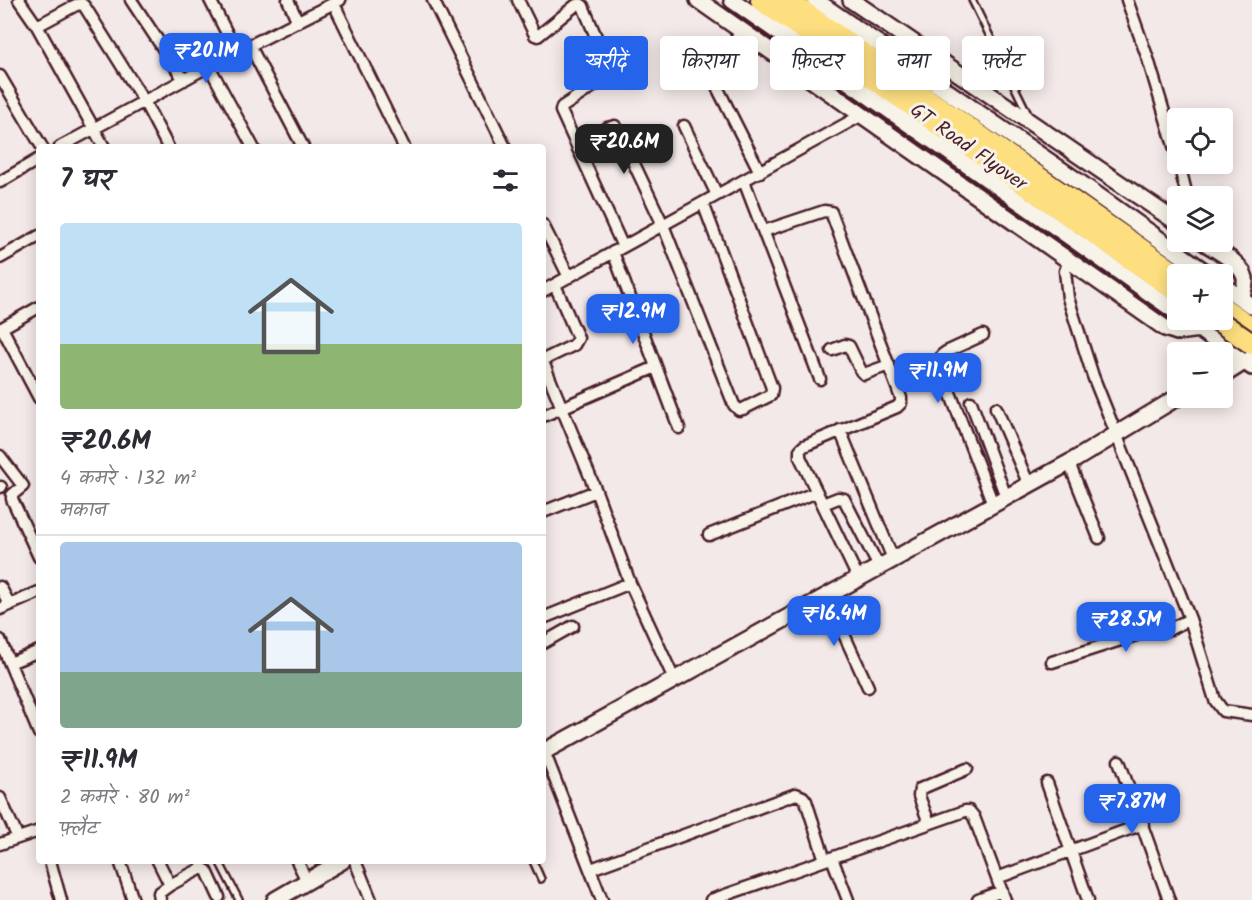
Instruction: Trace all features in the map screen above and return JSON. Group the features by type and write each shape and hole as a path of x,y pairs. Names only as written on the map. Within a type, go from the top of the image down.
{"highway":[{"name":"GT Road Flyover","path":"761,0 1167,268"},
{"name":"GT Road Flyover","path":"787,0 1167,284"},
{"path":"1233,315 1252,328"},
{"path":"1222,330 1252,344"}],"street":[{"path":"19,0 37,27 103,144"},
{"path":"131,0 184,80"},
{"path":"210,0 237,52"},
{"path":"288,0 298,22"},
{"path":"433,0 504,144"},
{"path":"518,0 535,35 538,36 576,5 583,6 610,70 609,77 561,109 618,249 656,367 679,428"},
{"path":"698,0 1167,329"},
{"path":"732,0 1167,305"},
{"path":"815,0 1194,264"},
{"path":"851,0 1167,215"},
{"path":"1127,0 1148,59 1167,124"},
{"path":"65,144 209,66 337,2 403,144"},
{"path":"37,27 76,5 82,4 144,101 166,144"},
{"path":"741,30 726,59 718,89 760,171"},
{"path":"250,46 301,144"},
{"path":"209,66 250,144"},
{"path":"0,76 40,144"},
{"path":"546,290 862,115"},
{"path":"578,149 607,128 615,126 663,225 734,405 739,410 771,395 772,388 704,203"},
{"path":"684,126 717,195"},
{"path":"0,182 36,161"},
{"path":"744,181 820,379"},
{"path":"764,231 824,211 831,212 901,403 804,446 800,450 800,457 858,578"},
{"path":"546,231 569,277"},
{"path":"0,258 36,238"},
{"path":"1218,252 1242,271 1249,303"},
{"path":"1069,261 1065,272 1068,298 1093,376 1190,620 1218,707 1223,711 1252,715"},
{"path":"546,359 574,345 578,338 555,285"},
{"path":"1233,292 1249,303"},
{"path":"36,309 1,328 36,388"},
{"path":"983,335 946,352 939,364 999,501"},
{"path":"1233,351 1252,339"},
{"path":"832,350 849,346 864,374 889,366"},
{"path":"1233,357 1249,362"},
{"path":"1233,370 1249,362"},
{"path":"546,415 656,367"},
{"path":"546,368 596,491 630,583 674,679"},
{"path":"971,402 999,501"},
{"path":"546,750 1069,463 1167,404"},
{"path":"996,408 1029,485"},
{"path":"840,430 893,559"},
{"path":"0,456 23,486 12,496 12,499 36,551"},
{"path":"1069,463 1099,538"},
{"path":"546,511 596,491"},
{"path":"709,535 817,492"},
{"path":"823,504 838,498 844,499 879,567"},
{"path":"546,617 630,583"},
{"path":"0,587 5,607 36,593"},
{"path":"826,595 868,687"},
{"path":"1052,662 1161,627 1168,630 1190,620"},
{"path":"546,641 573,626"},
{"path":"0,640 36,726"},
{"path":"10,663 36,652"},
{"path":"546,756 602,900"},
{"path":"1119,761 1169,900"},
{"path":"929,823 920,789 967,769"},
{"path":"1047,783 1088,900"},
{"path":"591,869 796,794 806,801 828,859 848,900"},
{"path":"0,798 18,838"},
{"path":"711,900 965,811 972,813 1003,895 978,900"},
{"path":"997,878 1143,824"},
{"path":"0,844 36,832"},
{"path":"51,864 61,900"},
{"path":"121,864 133,900"},
{"path":"160,864 170,885"},
{"path":"298,864 307,881"},
{"path":"275,900 337,864"},
{"path":"356,864 371,900"},
{"path":"160,900 159,893 202,868 207,871 219,897"}],"lane":[{"path":"972,0 1033,124"},
{"path":"221,864 239,900"},
{"path":"534,864 541,879"}]}
